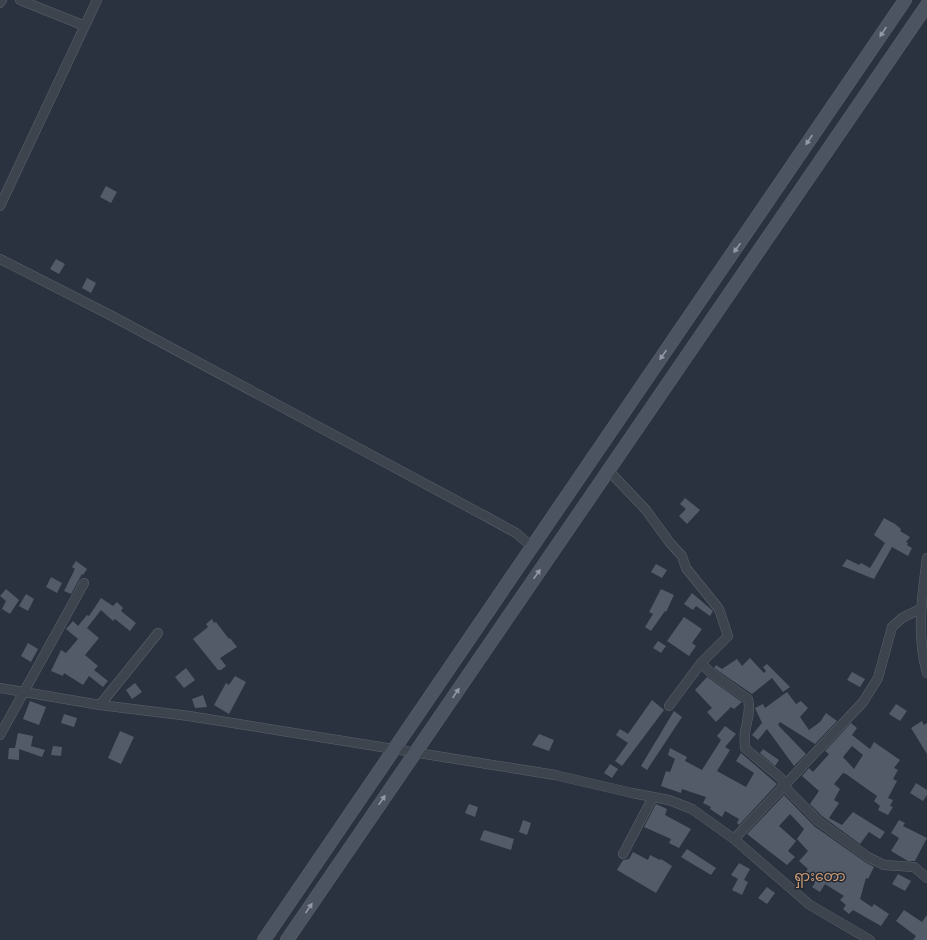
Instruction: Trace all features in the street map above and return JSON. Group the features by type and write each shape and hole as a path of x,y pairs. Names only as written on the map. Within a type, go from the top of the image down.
{"main road":[{"path":"264,940 531,546 758,218 905,0"},
{"path":"287,940 927,5"},
{"path":"507,583 522,596"}],"street":[{"path":"20,0 85,26"},
{"path":"0,206 97,0"},
{"path":"0,259 112,316 485,516 516,533 531,546"},
{"path":"608,470 646,510 670,543 682,556 686,568 719,609 728,636 701,663 669,706"},
{"path":"927,558 920,609 920,642 927,673"},
{"path":"0,735 84,583"},
{"path":"734,839 845,723 870,693 878,678 892,627 902,618 920,609"},
{"path":"100,705 158,634"},
{"path":"701,663 711,673 748,699 750,710 749,721 745,732 745,748 782,779 784,786 818,821 868,857 884,865 914,866 927,878"},
{"path":"0,688 100,705 189,716 555,775 669,800 692,809 734,839 810,905 870,940"},
{"path":"623,854 653,797"}],"building":[{"path":"106,186 117,192 111,203 100,197"},
{"path":"56,259 65,264 59,274 50,269"},
{"path":"87,278 96,283 91,293 82,288"},
{"path":"685,498 700,510 687,524 679,516 686,509 680,504"},
{"path":"884,518 895,524 901,529 900,531 910,537 906,542 908,543 907,545 912,548 908,556 892,547 874,579 842,566 847,559 859,565 861,563 870,568 885,543 874,535"},
{"path":"76,561 87,569 83,575 82,574 71,594 64,591 75,569 72,567"},
{"path":"656,564 667,570 662,578 651,572"},
{"path":"51,577 62,583 57,593 46,587"},
{"path":"6,589 19,600 10,614 2,609 6,601 0,596"},
{"path":"661,589 674,595 666,612 665,611 651,631 645,627 653,614 649,612"},
{"path":"692,593 713,611 710,616 696,606 693,610 684,604"},
{"path":"26,594 34,599 28,611 19,606"},
{"path":"101,598 113,606 117,602 123,608 121,611 136,623 130,631 115,619 113,621 101,610 87,628 99,638 85,655 98,666 94,670 108,681 103,687 89,676 83,685 64,673 63,676 51,671 61,650 66,653 78,639 66,629 73,621 78,626 87,615 89,616"},
{"path":"684,617 702,629 692,643 696,646 689,656 667,641"},
{"path":"212,619 237,647 220,658 226,666 221,670 218,670 193,639 208,627 206,624"},
{"path":"658,641 666,646 661,653 653,648"},
{"path":"28,643 38,649 31,662 21,656"},
{"path":"750,658 764,673 766,671 763,667 767,664 790,687 783,692 772,678 752,694 714,668 716,665 722,669 737,659 742,666"},
{"path":"186,668 195,680 184,688 175,677"},
{"path":"852,672 865,679 860,687 847,680"},
{"path":"235,676 246,682 229,714 214,705 226,683 229,685"},
{"path":"707,677 742,702 734,709 731,707 716,722 707,712 712,708 695,690"},
{"path":"135,683 142,692 132,699 126,690"},
{"path":"787,692 796,704 801,701 808,708 800,717 809,730 820,722 826,713 837,721 815,744 780,722 778,725 806,754 794,766 767,729 758,740 752,735 762,723 755,708 763,704 765,708"},
{"path":"203,695 207,707 195,708 192,699"},
{"path":"652,700 664,710 622,766 615,761 628,743 616,735 620,729 628,734"},
{"path":"30,701 46,707 39,725 23,719"},
{"path":"896,704 907,711 900,721 889,714"},
{"path":"674,711 682,717 647,770 641,766"},
{"path":"64,714 77,718 74,727 61,723"},
{"path":"922,721 924,725 927,723 927,754 911,728"},
{"path":"851,723 857,728 852,735 870,749 874,742 900,760 894,768 898,770 893,779 897,781 888,798 893,800 890,806 893,807 888,815 878,810 880,806 874,801 877,796 846,774 843,773 834,784 840,789 834,800 839,803 829,818 842,825 853,812 885,832 880,839 869,832 860,844 822,816 810,804 819,791 802,776 809,768 813,772 829,754 825,751","holes":["852,746 863,755 854,769 843,757"]},
{"path":"725,726 736,734 725,747 730,750 717,771 746,787 754,773 736,761 741,753 777,784 739,825 737,823 739,819 725,811 722,817 710,809 711,807 703,803 706,797 682,789 681,793 661,786 666,771 670,772 675,759 668,755 670,748 687,757 685,761 702,770 721,740 717,736"},
{"path":"120,731 134,737 121,764 108,758"},
{"path":"18,733 33,736 31,746 45,750 42,757 19,749 19,760 8,759 9,748 15,748"},
{"path":"539,734 554,740 549,751 532,745"},
{"path":"53,746 62,747 61,756 51,755"},
{"path":"763,749 779,760 775,766 760,753"},
{"path":"610,764 618,769 612,778 604,773"},
{"path":"916,783 927,790 927,795 923,801 910,793"},
{"path":"784,795 814,826 874,867 868,879 866,878 860,899 872,907 874,904 889,914 881,926 853,910 849,914 843,909 846,905 840,900 844,896 825,884 820,892 812,887 815,883 804,874 808,869 799,861 808,851 797,839 804,829 790,814 779,826 796,841 788,851 795,857 787,865 747,834"},
{"path":"469,804 478,807 475,817 465,813"},
{"path":"656,804 667,809 665,815 691,829 679,848 669,843 671,839 644,827"},
{"path":"523,820 531,823 527,835 519,832"},
{"path":"899,820 905,823 903,826 927,838 915,861 908,861 891,851 899,838 891,833"},
{"path":"484,830 514,839 511,850 480,840"},
{"path":"687,849 716,868 711,875 681,857"},
{"path":"633,852 648,860 650,855 660,860 661,859 672,866 656,893 617,870 623,860 629,859"},
{"path":"739,863 750,869 744,880 748,882 742,895 732,890 738,879 731,875"},
{"path":"898,874 911,881 905,891 892,884"},
{"path":"767,887 775,893 767,904 758,898"},
{"path":"904,910 922,922 927,915 927,940 913,940 916,936 896,921"}],"district":[{"name":"ရှားတော","path":"820,876"}]}
